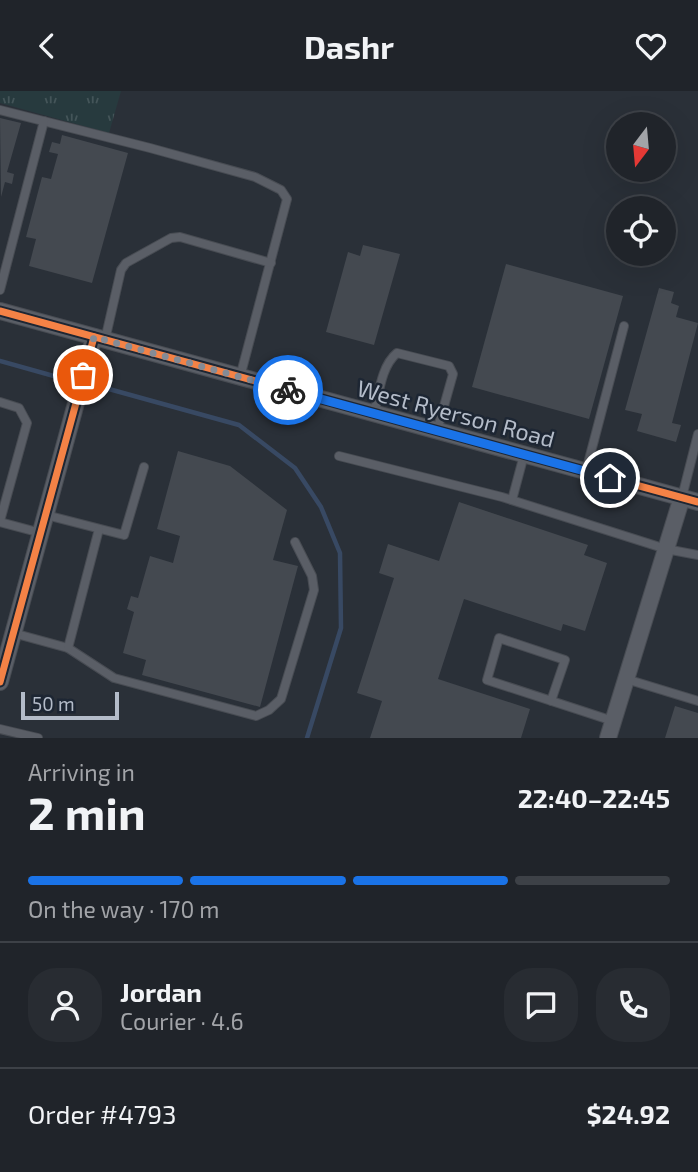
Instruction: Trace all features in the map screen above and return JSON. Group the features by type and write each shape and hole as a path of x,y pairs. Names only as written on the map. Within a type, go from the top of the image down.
{"street":[{"name":"West Ryerson Road","path":"0,311 698,502"},
{"path":"0,682 45,515 99,338"},
{"path":"608,738 681,497"}],"lane":[{"path":"0,110 243,174 281,190 287,199 240,377"},
{"path":"0,290 2,270 44,121"},
{"path":"99,338 121,270 130,260 171,238 180,237 271,263"},
{"path":"586,471 624,325"},
{"path":"374,414 386,368 397,353 449,366 453,374 437,431"},
{"path":"0,402 19,408 27,423 0,522 41,533"},
{"path":"681,497 698,434"},
{"path":"512,501 524,455"},
{"path":"339,456 512,501 666,549 698,555"},
{"path":"45,515 124,535 144,467"},
{"path":"68,648 99,529"},
{"path":"13,633 68,648 114,678 256,716 269,710 281,699 314,590 312,576 295,542"},
{"path":"551,701 565,660 499,638 488,680 551,701 613,721"},
{"path":"626,679 698,701"},
{"path":"0,729 38,738"}],"green space":[{"path":"0,91 121,91 109,133 0,103"}],"building":[{"path":"0,118 21,123 7,172 14,174 12,184 5,182 1,197"},
{"path":"62,135 128,153 92,283 29,266 36,239 26,237 42,177 51,179 58,154 49,152 52,142 60,144"},
{"path":"363,245 400,254 374,345 326,332 348,252 360,256"},
{"path":"506,264 623,296 589,419 472,387"},
{"path":"659,288 674,292 671,303 679,306 676,317 698,323 672,423 681,425 676,442 637,431 642,414 625,410"},
{"path":"178,451 230,466 287,510 273,560 298,566 260,707 142,675 146,660 123,653 134,612 127,609 131,596 138,598 150,556 173,563 180,536 157,529"},
{"path":"459,502 588,545 584,555 607,563 585,631 563,624 561,631 464,599 438,679 530,709 521,738 370,738 382,701 357,693 394,578 379,573 388,544 439,561"},
{"path":"675,706 698,713 698,738 665,738"}],"waterway":[{"path":"0,361 68,380"},
{"path":"98,386 239,425 295,468 321,507 340,553 341,628 307,738"}],"cycle path":[{"path":"0,311 698,502"},
{"path":"0,682 94,337"}],"way so far":[{"path":"83,375 94,337 288,390"}],"route":[{"path":"288,390 610,478"}]}
